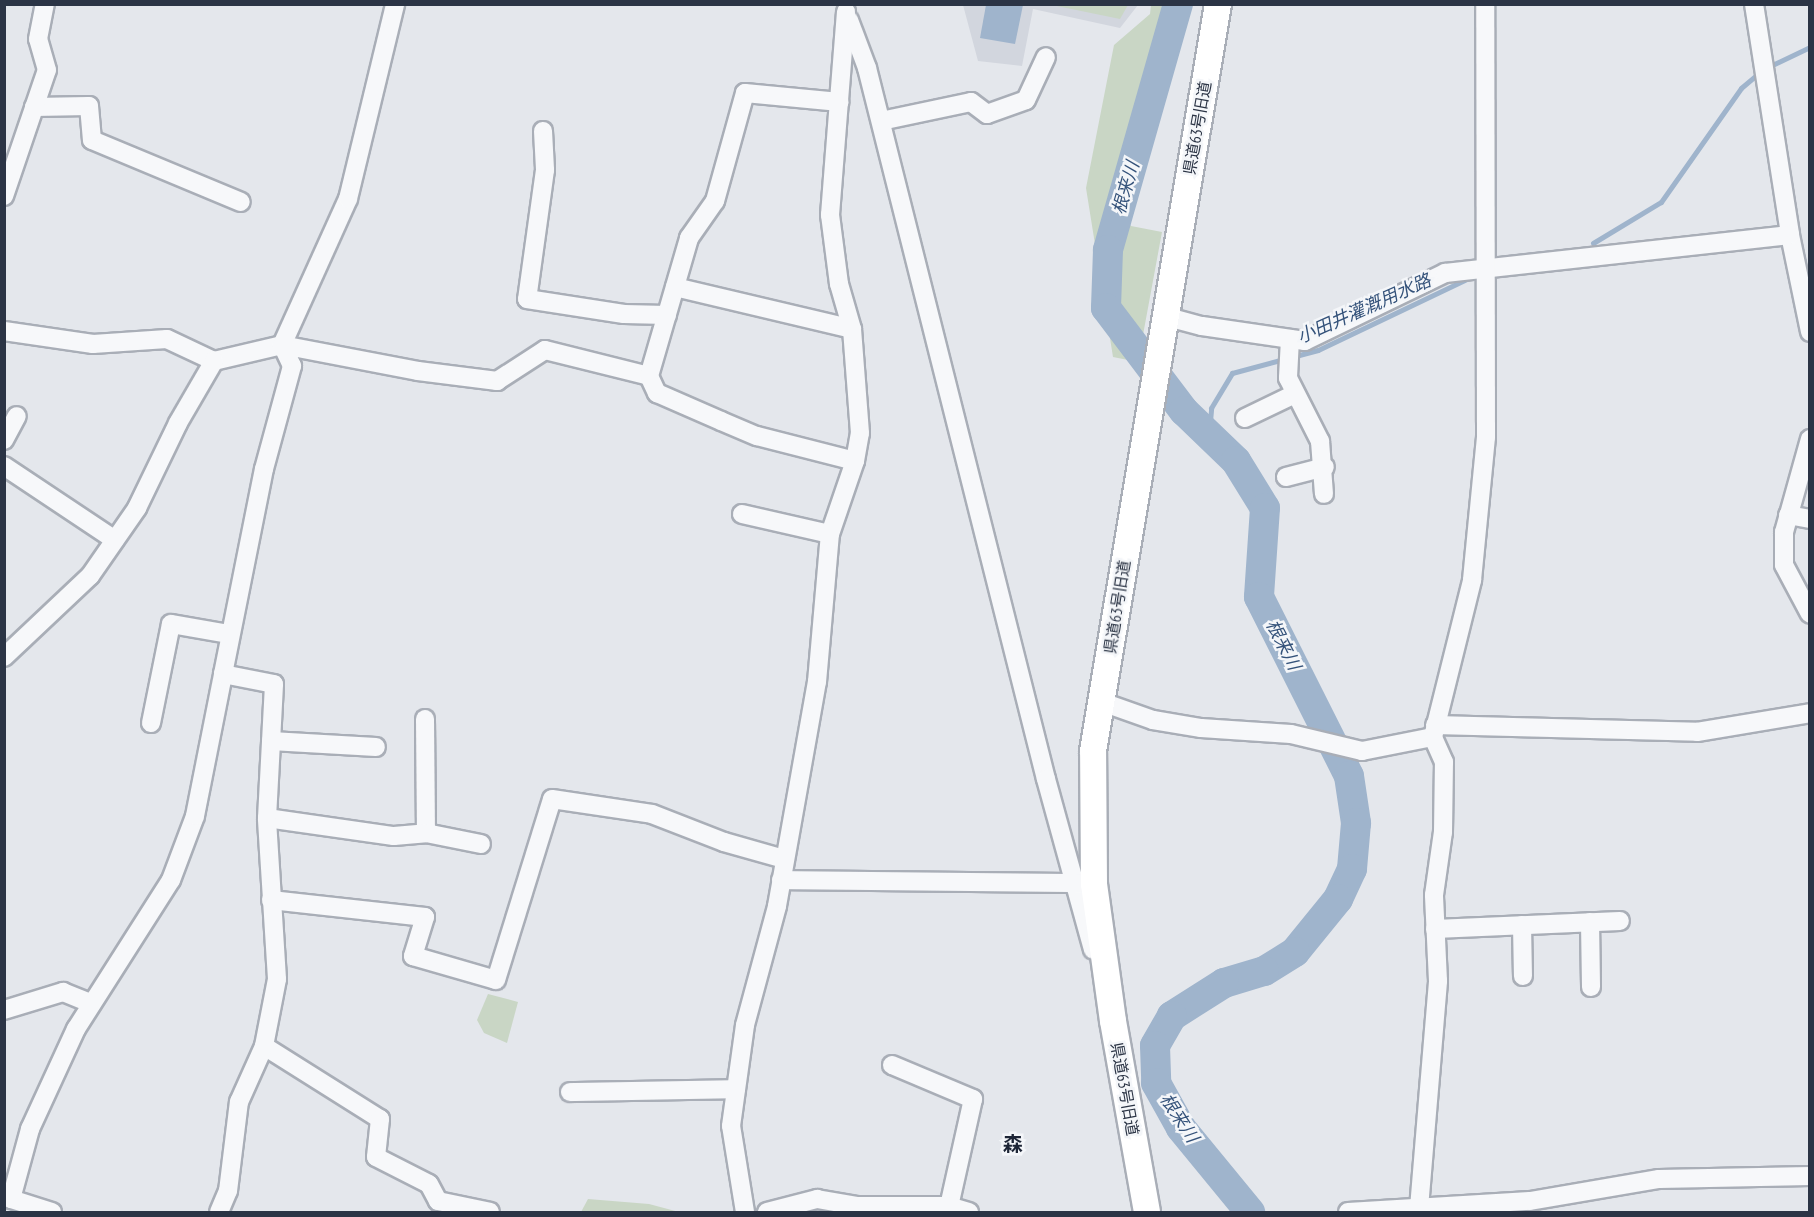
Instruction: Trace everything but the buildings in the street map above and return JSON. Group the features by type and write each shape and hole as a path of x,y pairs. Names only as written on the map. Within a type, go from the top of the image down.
{"street":[{"path":"4,196 46,70 38,39 45,4"},
{"path":"52,1212 11,1199 30,1129 92,1004 171,880 195,816 229,634 264,470 292,366 282,345 348,199 395,4"},
{"name":"県道63号旧道","path":"1147,1212 1113,1021 1085,884 1094,751 1162,326 1218,4"},
{"path":"1419,1208 1438,981 1434,895 1443,832 1444,762 1434,731 1472,580 1486,437 1485,4"},
{"path":"1754,4 1790,235 1809,332"},
{"path":"745,1212 731,1126 745,1025 781,880 817,682 830,534 855,461 860,433 852,329 839,284 830,215 840,102 845,8"},
{"path":"781,880 1085,884 867,68 845,8"},
{"path":"880,121 971,102 987,114 1026,100 1046,57"},
{"path":"840,102 745,93 715,201 689,238 649,376 657,393 757,436 855,461"},
{"path":"34,107 89,106 92,140 242,202"},
{"path":"543,131 545,170 527,298 624,314 667,315"},
{"path":"1162,326 1202,327 1289,342 1305,341 1445,273 1487,266 1790,235"},
{"path":"675,287 852,329"},
{"path":"4,331 93,344 167,339 214,361 282,345 418,371 497,381 545,350 649,376"},
{"path":"1289,342 1288,378 1320,441 1325,467 1324,494"},
{"path":"4,657 90,576 137,508 178,423 214,361"},
{"path":"1245,418 1295,394"},
{"path":"4,440 17,416"},
{"path":"1809,439 1788,515 1784,565 1809,615"},
{"path":"4,466 115,540"},
{"path":"1287,477 1325,467"},
{"path":"742,514 830,534"},
{"path":"1788,515 1809,519"},
{"path":"151,723 171,624 229,634"},
{"path":"219,1212 228,1191 239,1102 264,1046 277,979 270,900 267,818 274,684 223,674"},
{"path":"1102,702 1153,720 1191,727 1291,734 1362,751 1434,731 1697,732 1809,713"},
{"path":"425,719 426,833"},
{"path":"270,741 376,747"},
{"path":"270,900 425,917 413,956 496,980 552,799 652,814 724,842 784,859"},
{"path":"267,818 394,836 426,833 481,844"},
{"path":"1435,929 1620,921"},
{"path":"1590,922 1591,987"},
{"path":"1522,925 1523,976"},
{"path":"4,1010 63,992 92,1004"},
{"path":"264,1046 380,1119 376,1157 429,1185 438,1201 490,1212"},
{"path":"892,1065 973,1099 950,1206"},
{"path":"570,1092 736,1089"},
{"path":"1348,1212 1576,1204 1659,1179 1809,1176"},
{"path":"767,1212 817,1199 856,1206 950,1206 969,1212"}],"shaded area":[{"path":"963,5 1138,5 1120,28 1033,9 1022,66 978,61"}],"green space":[{"path":"1052,5 1128,5 1120,19"},
{"path":"1151,5 1170,5 1112,197 1131,226 1162,232 1138,362 1113,357 1086,188 1114,45 1150,14"},
{"path":"488,994 518,1002 507,1043 484,1033 477,1020"},
{"path":"588,1199 649,1204 679,1212 581,1212"}],"water":[{"path":"986,5 1023,5 1015,44 980,38"}],"waterway":[{"name":"根来川","path":"1178,4 1108,250 1106,308 1184,411 1236,461 1265,508 1259,597 1349,776 1356,823 1352,869 1338,899 1295,952 1264,971 1224,983 1172,1016 1155,1046 1156,1083 1181,1128 1250,1212"},
{"name":"小田井灌漑用水路","path":"1768,67 1810,47"},
{"name":"小田井灌漑用水路","path":"1593,243 1661,202 1741,88 1760,72"},
{"name":"小田井灌漑用水路","path":"1209,433 1211,408 1232,373 1318,350 1465,280"}],"district":[{"name":"森","path":"1013,1144"}]}
